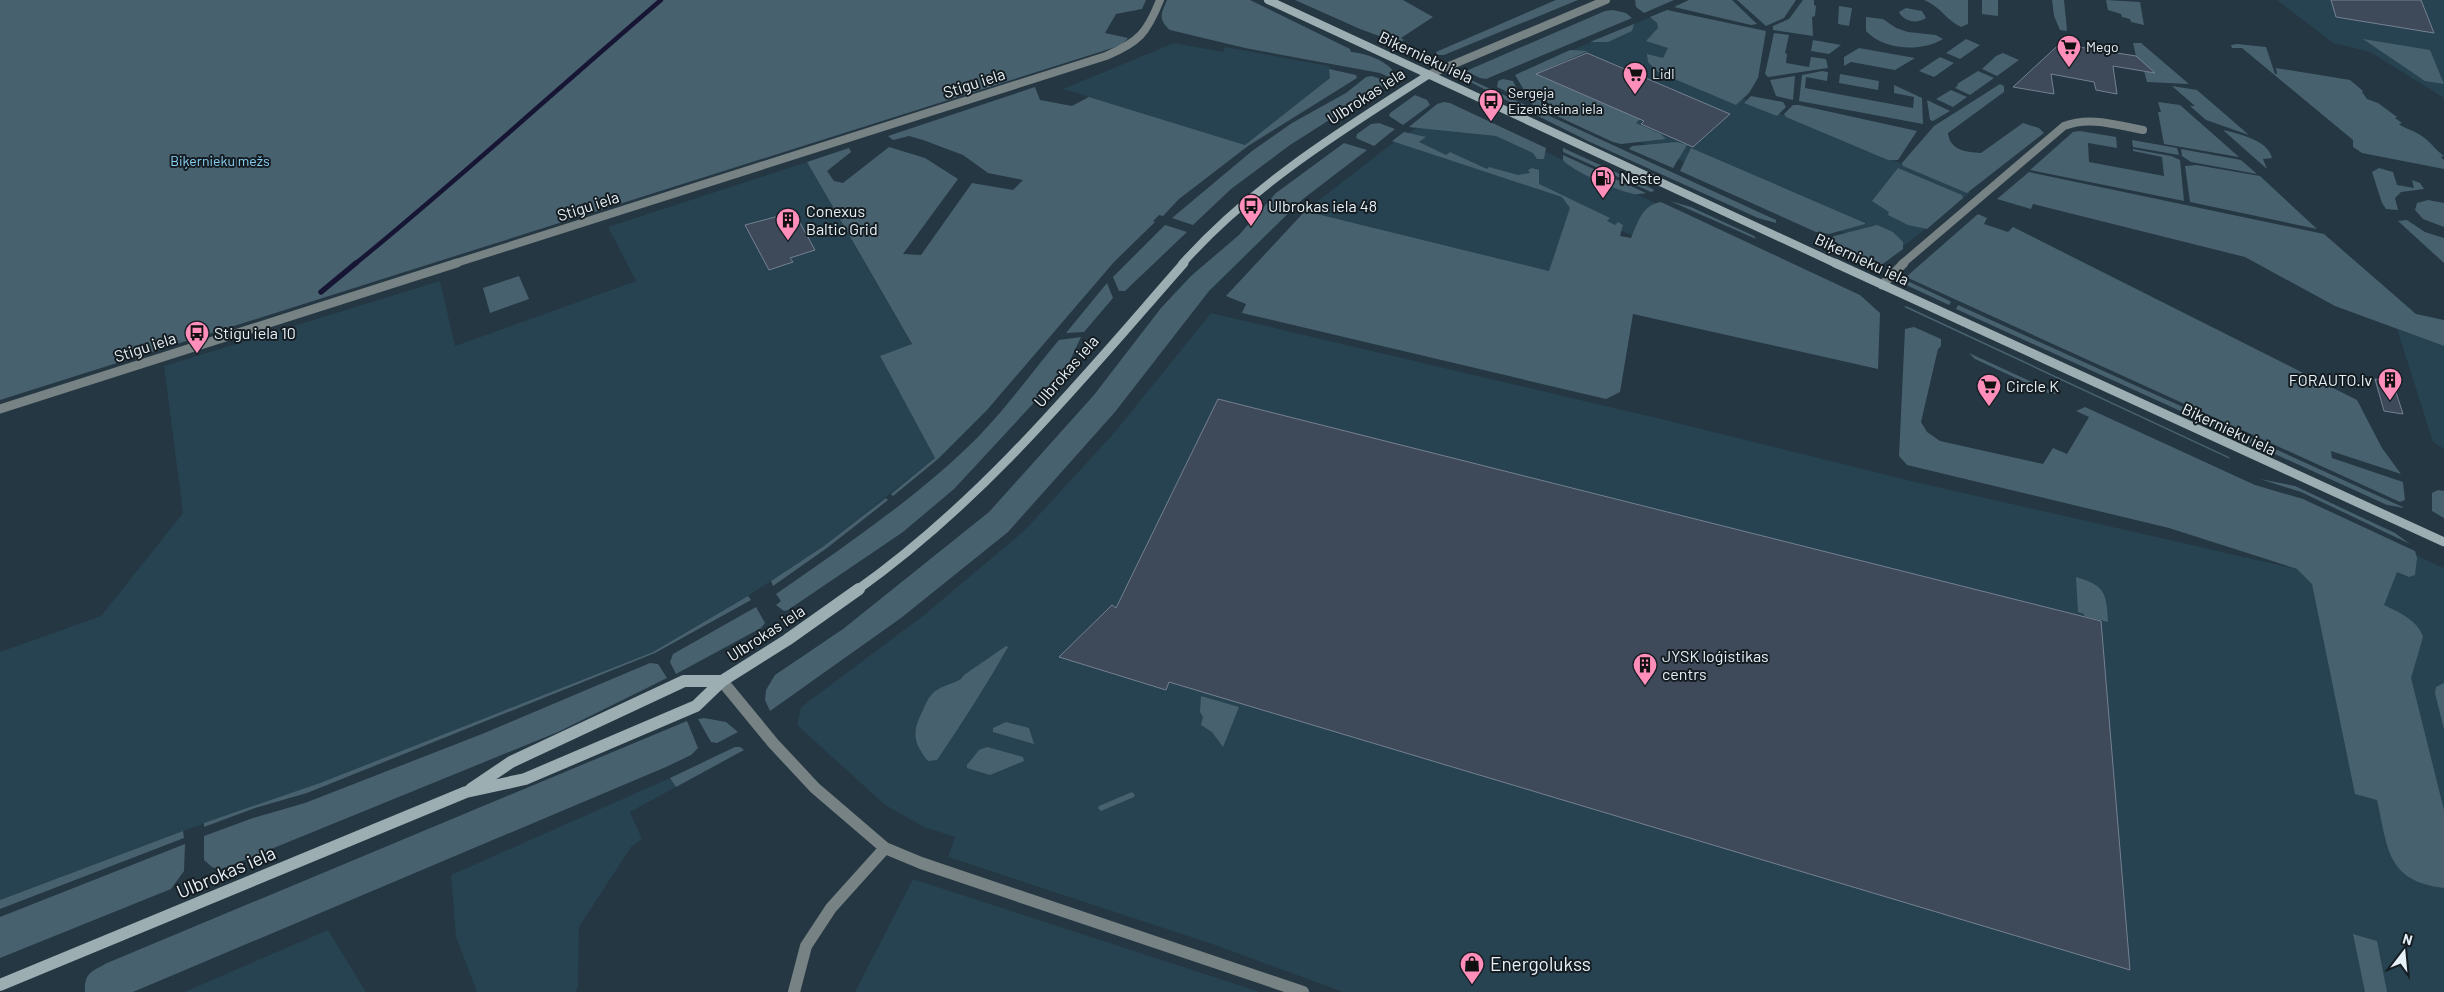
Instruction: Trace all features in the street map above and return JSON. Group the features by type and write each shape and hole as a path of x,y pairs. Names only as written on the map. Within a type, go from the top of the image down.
{"main road":[{"name":"Biķernieku iela","path":"1268,0 1882,285 2444,542"},
{"name":"Ulbrokas iela","path":"0,985 466,792 525,779 696,706 722,681 787,640 866,584 956,512 1042,425 1209,234 1275,178 1336,134 1428,75"},
{"name":"Ulbrokas iela","path":"466,792 512,762 684,682 722,681"}],"street":[{"name":"Stigu iela","path":"0,409 1106,56 1130,46 1146,34 1160,0"},
{"path":"1428,75 1606,0"},
{"path":"1882,285 1892,273 2064,126 2084,120 2143,130"},
{"path":"722,681 773,743 815,788 885,848 921,863 1303,992"},
{"path":"794,992 806,946 831,908 885,848"}],"shaded area":[{"path":"2277,0 2444,0 2444,98 2370,52 2333,43"},
{"path":"1667,10 1686,17 1667,67 1971,192 1893,255 1524,90 1516,77 1518,73"},
{"path":"1174,43 1223,52 1225,47 1329,66 1331,78 1245,145 1063,89"},
{"path":"1418,127 1497,129 1664,207 1644,241 1571,208 1549,271 1305,211 1394,142"},
{"path":"807,162 912,345 880,356 935,458 824,546 748,596 653,652 320,783 183,831 0,900 0,652 101,616 183,513 164,366 440,281 455,346 636,281 608,227"},
{"path":"1211,313 1657,418 1911,481 2297,569 2347,524 2444,568 2444,992 1343,992 1215,945 948,857 955,837 924,827 885,805 797,725 801,707 924,615 1025,530 1114,433"},
{"path":"2397,329 2444,346 2444,449 2433,442"},
{"path":"670,778 676,787 630,812 642,839 631,847 579,927 578,987 575,992 477,992 456,937 451,875"},
{"path":"913,879 1260,992 855,992"},
{"path":"328,930 366,992 184,992"}],"green space":[{"name":"Biķernieku mežs","path":"0,0 1146,0 1142,9 1116,14 1105,33 1128,38 1122,45 0,400"},
{"path":"1167,0 1250,0 1350,49 1351,52 1363,54 1381,61 1394,72 1393,79 1380,73 1245,48 1170,30 1162,19 1163,9"},
{"path":"1295,0 1403,0 1433,17 1401,38 1404,40 1398,43 1360,29"},
{"path":"1556,0 1578,0 1444,55 1437,55 1436,52"},
{"path":"1635,0 1674,0 1644,13 1636,7"},
{"path":"1689,0 1732,0 1757,24 1751,25 1674,7"},
{"path":"1737,0 1796,0 1784,18 1766,26"},
{"path":"1803,0 1814,0 1814,5 1816,6 1815,16 1812,17 1813,36 1773,30 1773,26 1789,19"},
{"path":"1924,0 1968,0 1968,24 1961,27 1935,6"},
{"path":"1982,0 1998,0 1998,16 1982,14"},
{"path":"2052,0 2064,0 2067,31 2060,30 2054,16"},
{"path":"2106,0 2140,2 2144,25 2131,22 2130,19 2122,17 2121,14 2108,10"},
{"path":"1839,6 1852,8 1849,26 1838,24"},
{"path":"1906,8 1922,11 1926,18 1919,21 1907,20 1899,12"},
{"path":"1613,10 1626,13 1632,18 1486,79 1466,71 1605,11"},
{"path":"1667,10 1766,31 1758,78 1749,93 1736,105 1658,72 1648,62 1647,54 1663,58 1668,48 1646,41 1658,28 1657,23 1650,17"},
{"path":"1866,17 1883,19 1896,28 1908,32 1936,35 1943,39 1924,46 1893,46 1874,38 1866,31"},
{"path":"1634,24 1632,31 1608,42 1590,42"},
{"path":"1774,33 1789,35 1785,53 1787,54 1786,63 1809,67 1811,57 1826,59 1828,68 1768,77 1765,74"},
{"path":"1966,39 1980,45 1960,59 1946,53"},
{"path":"2363,39 2430,50 2444,84 2425,81"},
{"path":"1813,40 1841,45 1829,54 1811,51"},
{"path":"2133,43 2141,43 2189,84 2147,82 2144,71 2146,71 2136,56"},
{"path":"2231,45 2266,47 2275,74 2277,74 2276,68 2350,80 2363,91 2367,99 2378,103 2397,117 2395,118 2402,123 2399,124 2421,136 2444,156 2441,157 2444,160 2444,169 2362,153 2353,147 2353,140 2242,48 2232,48"},
{"path":"1859,48 1915,58 1895,70 1851,62 1844,66 1844,57"},
{"path":"1570,50 1588,51 1540,72 1640,119 1636,123 1661,134 1666,139 1621,144 1613,142 1533,105 1515,75"},
{"path":"2003,53 2019,60 1997,76 1982,69 1996,56"},
{"path":"1940,57 1954,63 1934,77 1919,71"},
{"path":"1329,69 1356,75 1357,78 1248,146 1179,199 1163,216 1159,215 1153,221 1155,222 1114,262 987,410 938,459 893,496 891,494 935,458 880,356 912,344 807,162 849,148 851,152 827,171 834,181 843,183 889,147 925,158 958,179 903,254 921,255 972,183 1013,190 1023,180 988,173 963,155 923,140 909,136 893,140 888,136 1035,87 1040,100 1072,106 1089,97 1245,145 1330,78"},
{"path":"1822,71 1828,72 1827,81 1806,77 1805,88 1913,108 1914,97 1894,93 1894,85 1922,98 1923,124 1799,101 1802,75"},
{"path":"1978,71 1994,78 1970,95 1955,88 1957,84"},
{"path":"1840,74 1879,81 1878,90 1839,83"},
{"path":"1372,76 1389,82 1290,145 1231,189 1193,225 1172,218 1252,151 1292,123 1346,93 1366,77"},
{"path":"1795,76 1793,100 1776,96 1770,80"},
{"path":"1503,79 1513,81 1522,99 1497,87 1498,81"},
{"path":"1471,80 1776,220 1776,223 1758,218 1590,142 1468,81"},
{"path":"2000,84 2004,86 2004,92 1948,133 1952,144 1960,149 1981,153 2023,123 2039,128 2044,133 1967,193 1903,166 1902,163 1934,126"},
{"path":"2172,86 2197,90 2249,135 2206,120 2190,106 2195,106"},
{"path":"1951,90 1967,97 1953,107 1936,99"},
{"path":"1415,95 1427,100 1430,105 1403,125 1389,116 1390,113"},
{"path":"1751,96 1783,102 1786,107 1777,116 1744,103"},
{"path":"1927,100 1950,111 1933,121 1930,120"},
{"path":"2158,102 2180,105 2239,157 2164,144 2158,112 2161,112"},
{"path":"1450,103 1546,148 1544,159 1537,159 1533,153 1496,136 1409,127 1437,104"},
{"path":"1793,105 1917,131 1898,160 1888,160 1786,117 1784,114"},
{"path":"1379,123 1395,129 1374,146 1356,138 1357,134 1371,124"},
{"path":"2223,130 2252,139 2265,147 2272,158 2263,159 2267,169"},
{"path":"2080,131 2116,137 2117,148 2088,143 2089,162 2164,176 2162,157 2133,151 2133,149 2171,156 2180,160 2184,201 2030,170 2073,132"},
{"path":"1404,132 1426,137 1419,142 1446,155 1450,152 1487,169 1489,167 1518,175 1530,173 1528,170 1532,168 1539,170 1539,184 1610,218 1607,221 1615,225 1618,222 1623,225 1620,236 1631,238 1645,210 1661,202 1860,295 1880,313 1878,369 1633,314 1620,392 1606,399 1242,313 1246,304 1226,296 1305,211 1549,271 1570,208 1562,197 1392,141"},
{"path":"2132,140 2177,148 2179,155 2133,147"},
{"path":"1677,142 1687,145 1673,168 1629,149 1632,146"},
{"path":"1344,143 1367,150 1303,199 1209,291 1115,412 1008,532 901,618 770,711 765,700 766,690 775,675 843,629 989,512 1094,395 1161,308 1191,276 1239,235 1276,193"},
{"path":"1563,148 1654,191 1651,192 1563,152"},
{"path":"1691,148 1865,224 1829,234 1816,232 1680,171"},
{"path":"2181,149 2241,160 2257,174 2191,162 2182,156"},
{"path":"1563,155 1646,193 1632,194 1595,180 1568,164 1563,160"},
{"path":"2196,165 2260,176 2317,229 2190,202 2185,166"},
{"path":"1898,168 1962,195 1963,198 1927,229 1908,225 1888,215 1889,212 1872,201"},
{"path":"2379,168 2393,172 2397,185 2414,188 2412,180 2420,183 2424,189 2401,192 2395,198 2398,210 2386,209 2382,203 2372,172"},
{"path":"2029,172 2324,234 2416,314 2444,320 2444,346 2335,306 2245,257 2033,204 2031,209 1997,199"},
{"path":"2428,200 2444,203 2444,227 2423,219 2415,210 2417,203"},
{"path":"1670,201 1691,207 1754,236 1756,239"},
{"path":"1978,214 1987,218 1984,224 2008,232 2013,227 2357,400 2382,448 2401,474 2331,451 2332,458 2403,482 2405,500 2400,502 1906,277"},
{"path":"2407,220 2425,232 2444,238 2444,263 2398,221"},
{"path":"1165,225 1187,232 1125,291 1119,291 1113,277"},
{"path":"1877,225 1893,232 1903,242 1903,249 1880,266 1865,262 1831,239 1834,236"},
{"path":"519,276 529,299 490,313 483,288"},
{"path":"1901,278 1951,302 1949,305 1904,284"},
{"path":"1107,283 1113,298 1084,332 1066,333"},
{"path":"1958,305 2405,508 2387,505 1956,309"},
{"path":"1906,306 2229,457 2230,459 1904,307"},
{"path":"1914,327 1941,339 1941,346 1938,349 1921,422 1927,432 1940,441 2043,464 2053,448 2067,454 2089,417 2076,411 2085,407 2255,485 2303,499 2415,551 2417,558 2415,575 2409,577 2397,572 2384,605 2412,621 2423,637 2411,678 2444,810 2444,888 2425,884 2411,878 2400,870 2388,847 2377,800 2355,794 2312,584 2297,569 2169,528 1907,465 1899,456 1905,329"},
{"path":"1081,337 1067,367 954,489 903,532 788,610 784,611 776,605 781,601 776,594 881,520 955,459 999,414 1059,340"},
{"path":"1969,353 2058,394 2048,393 1975,359"},
{"path":"2260,479 2295,486 2395,533 2410,544 2301,492"},
{"path":"2438,490 2444,491 2444,518 2432,511 2432,493"},
{"path":"886,498 888,500 827,548 773,586 771,581 824,546"},
{"path":"2076,577 2093,584 2102,592 2105,597 2108,622 2084,616 2084,614 2078,612"},
{"path":"748,596 751,600 655,653 307,793 255,808 204,827 204,823 320,783 653,652"},
{"path":"756,607 765,623 761,628 676,674 670,662 673,654"},
{"path":"1006,646 1008,647 991,676 937,760 928,761 919,748 916,732 919,719 930,697 937,690 961,679"},
{"path":"650,663 658,664 667,678 558,732 220,870 212,867 204,860 204,836 253,818 305,803 482,734"},
{"path":"2444,683 2444,729 2435,693 2436,687"},
{"path":"1201,696 1239,707 1223,747 1212,732 1201,725 1203,717 1200,712"},
{"path":"704,718 726,722 738,732 717,743 711,742 698,719"},
{"path":"687,721 698,748 691,755 666,767 133,992 85,992 87,977 107,963"},
{"path":"1006,722 1029,728 1034,744 993,732 993,728"},
{"path":"735,747 740,747 744,750 676,787 670,778"},
{"path":"987,747 1023,757 1024,761 990,775 967,768 967,765 979,750"},
{"path":"1132,792 1135,795 1134,797 1101,811 1098,808 1099,806"},
{"path":"183,831 184,838 0,909 0,900"},
{"path":"185,844 184,871 171,889 0,958 0,917"},
{"path":"2353,934 2377,941 2387,992 2365,992"}],"building":[{"path":"2331,0 2421,0 2434,33 2336,17"},
{"name":"Mego","path":"2066,38 2077,39 2079,47 2136,56 2155,73 2113,66 2117,94 2096,90 2094,82 2051,74 2054,94 2013,87"},
{"name":"Lidl","path":"1587,53 1730,114 1693,147 1641,124 1644,121 1536,74"},
{"name":"Conexus Baltic Grid","path":"794,212 815,250 790,258 793,262 769,270 745,225"},
{"name":"FORAUTO.lv","path":"2375,379 2393,383 2403,414 2384,411"},
{"name":"JYSK loģistikas centrs","path":"1218,399 2101,621 2130,970 1169,682 1166,690 1059,657 1112,605 1116,608"}],"waterway":[{"path":"355,264 661,0"},
{"path":"321,292 356,263"}],"place":[{"name":"Mego","path":"2069,68"},
{"name":"Lidl","path":"1635,95"},
{"name":"Sergeja Eizenšteina iela","path":"1491,122"},
{"name":"Neste","path":"1603,199"},
{"name":"Ulbrokas iela 48","path":"1251,227"},
{"name":"Conexus Baltic Grid","path":"788,241"},
{"name":"Stigu iela 10","path":"197,354"},
{"name":"FORAUTO.lv","path":"2390,401"},
{"name":"Circle K","path":"1989,407"},
{"name":"JYSK loģistikas centrs","path":"1645,686"},
{"name":"Energolukss","path":"1472,985"}]}
